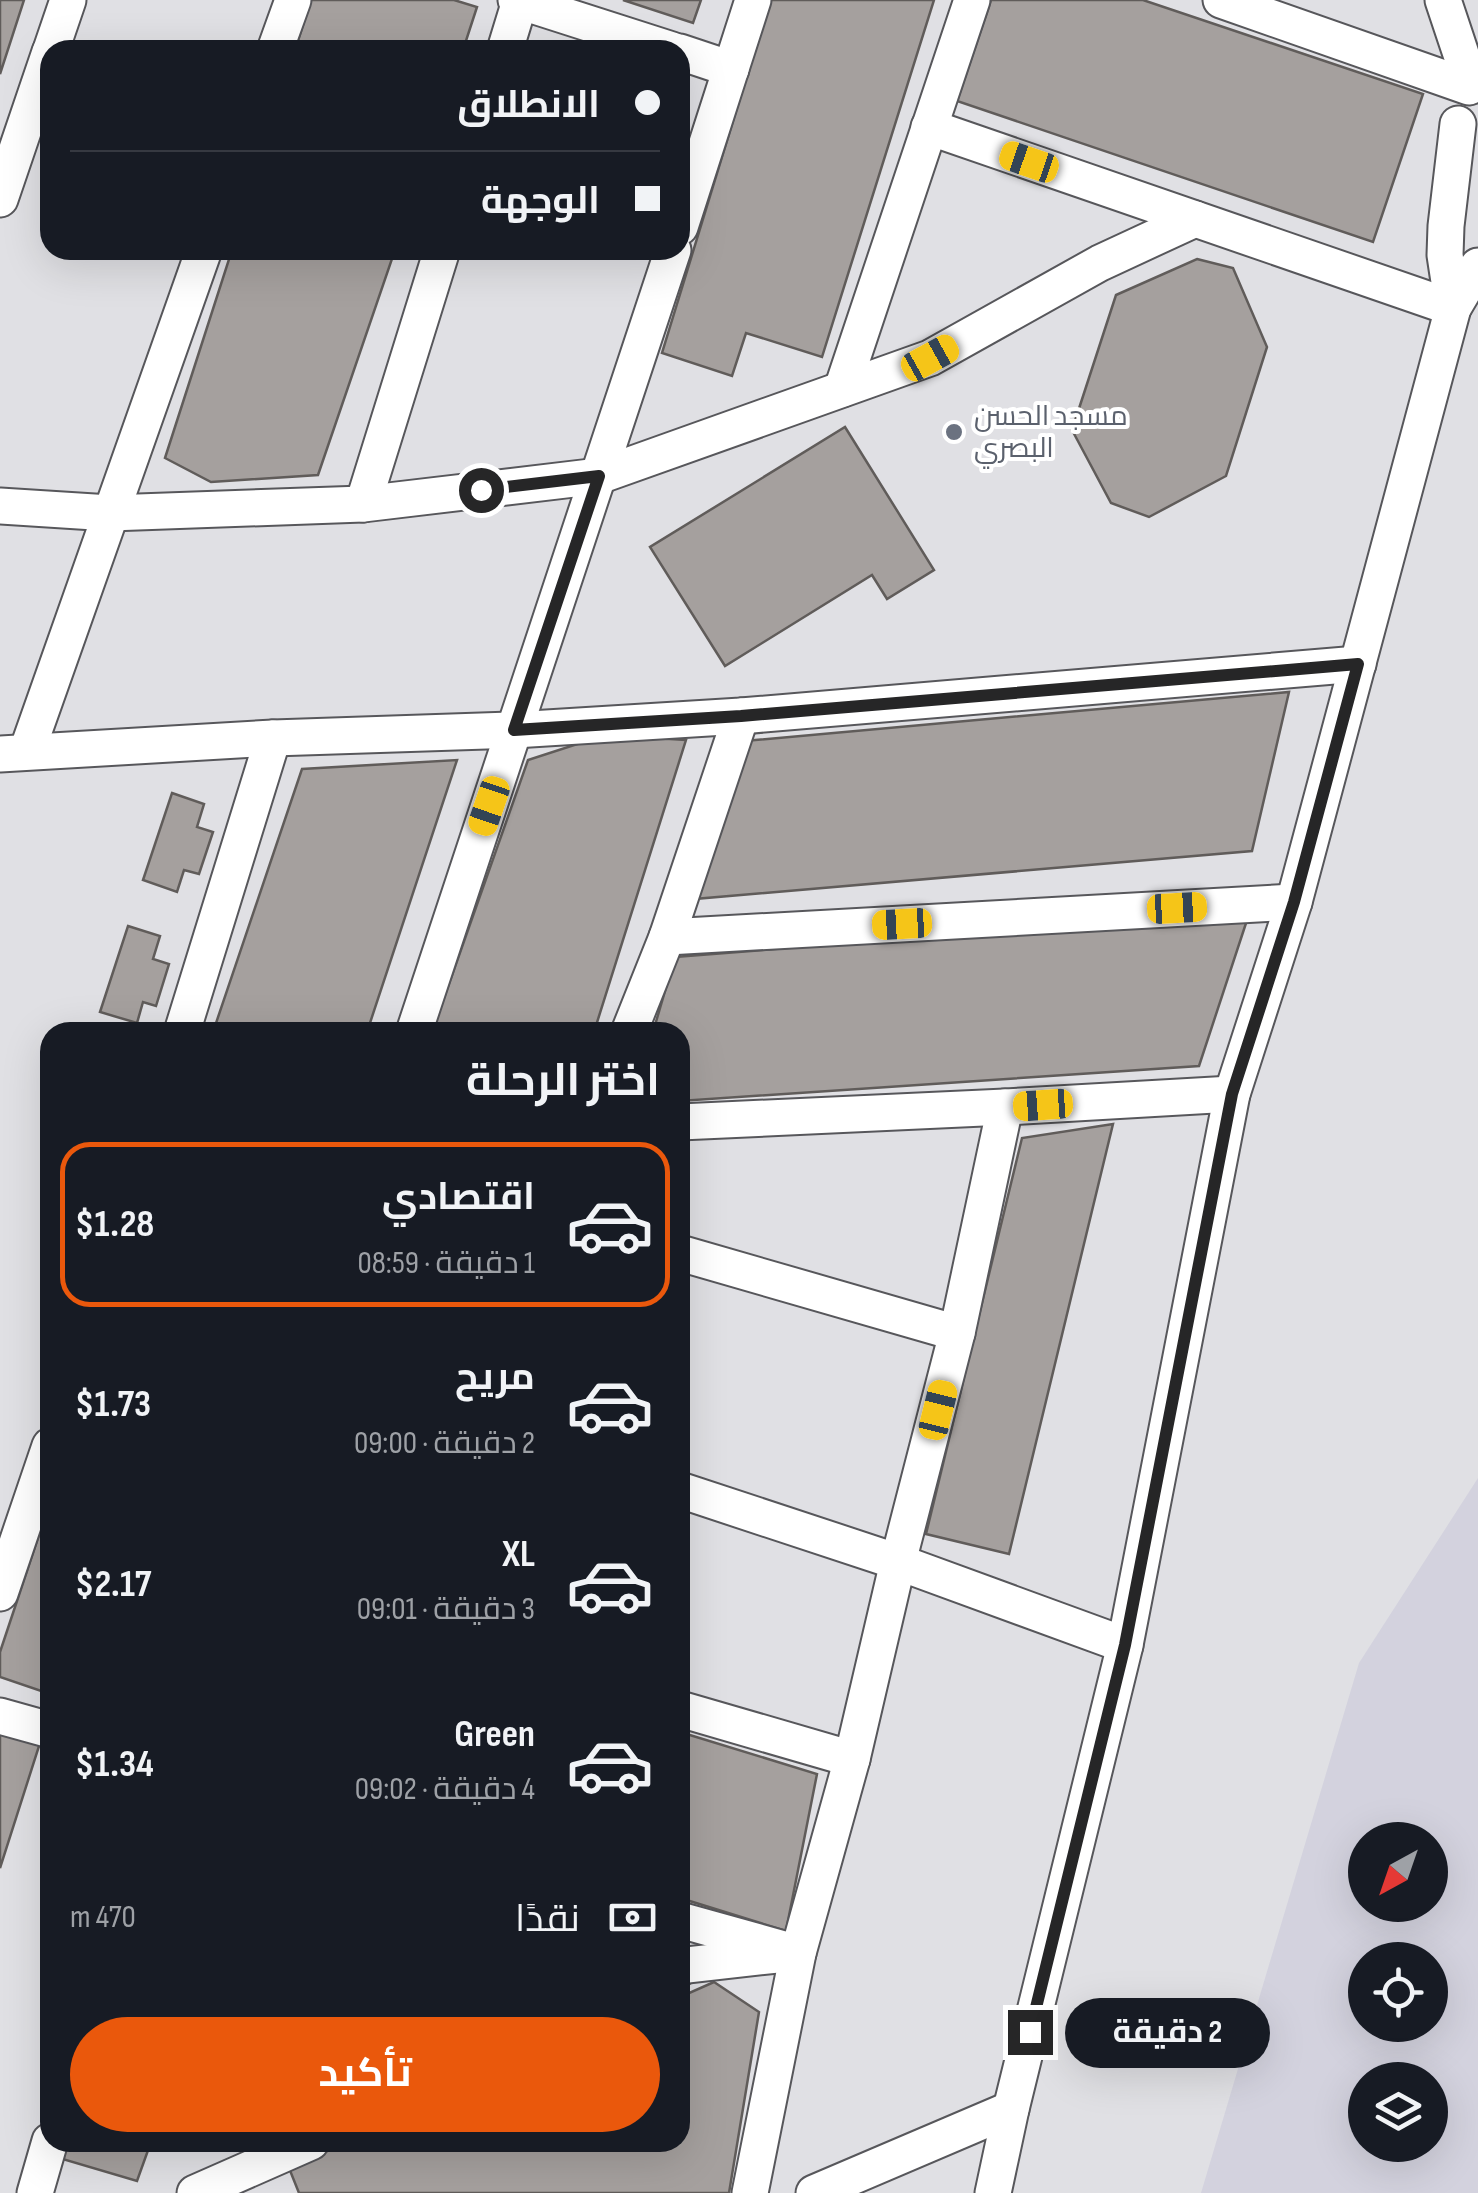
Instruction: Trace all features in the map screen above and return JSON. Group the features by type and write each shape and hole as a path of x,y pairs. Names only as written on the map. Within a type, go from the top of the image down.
{"street":[{"path":"54,40 68,0"},
{"path":"279,40 293,0"},
{"path":"690,196 753,0"},
{"path":"842,390 972,0"},
{"path":"1221,0 1473,83"},
{"path":"1443,0 1473,83 1458,111 1446,226 1445,254 1453,308"},
{"path":"508,40 518,1 641,40"},
{"path":"690,55 731,69"},
{"path":"0,200 40,81"},
{"path":"1458,124 1461,138 1478,162"},
{"path":"930,128 1453,308"},
{"path":"0,529 110,514 363,504 599,476 930,358 1100,263 1196,219"},
{"path":"200,260 110,514 14,753 741,716 1358,664"},
{"path":"363,504 439,260"},
{"path":"417,1022 669,260"},
{"path":"994,2193 1011,2108 1125,1645 1232,1094 1294,902 1453,308 1478,266"},
{"path":"0,506 110,514"},
{"path":"632,1022 667,936 741,716"},
{"path":"185,1022 273,738"},
{"path":"667,936 1294,902"},
{"path":"690,1122 1232,1094"},
{"path":"750,2193 798,1953 852,1759 957,1334 1005,1108"},
{"path":"690,1256 957,1334"},
{"path":"0,1593 40,1475"},
{"path":"690,1493 898,1562 1125,1645"},
{"path":"690,1712 852,1759"},
{"path":"0,1716 40,1727"},
{"path":"690,1923 798,1953"},
{"path":"690,1965 798,1953"},
{"path":"814,2193 1011,2108"},
{"path":"34,2193 46,2152"},
{"path":"195,2193 263,2168 293,2152"}],"shaded area":[{"path":"1478,1478 1478,2193 1201,2193 1359,1663"}],"building":[{"path":"0,0 24,0 0,74"},
{"path":"311,0 454,0 477,7 466,40 298,40"},
{"path":"623,0 701,0 693,23"},
{"path":"770,0 934,0 822,357 746,333 732,376 662,353"},
{"path":"991,0 1143,0 1423,94 1373,242 957,101"},
{"path":"1197,259 1233,268 1267,347 1226,476 1149,517 1111,503 1072,430 1116,295"},
{"path":"229,260 392,260 318,475 211,482 165,458"},
{"path":"845,427 934,570 887,599 872,575 725,666 650,547"},
{"path":"1289,692 1252,851 694,899 744,741"},
{"path":"605,735 686,740 597,1022 436,1022 528,760"},
{"path":"457,760 370,1022 216,1022 302,769"},
{"path":"172,793 204,804 197,827 213,832 199,874 184,870 177,892 143,880"},
{"path":"1250,911 1199,1066 690,1100 690,1022 656,1022 675,957"},
{"path":"128,926 160,936 153,959 169,964 156,1006 143,1002 137,1022 100,1012"},
{"path":"1113,1124 1009,1554 926,1534 1022,1138"},
{"path":"40,1532 40,1691 0,1677 0,1652"},
{"path":"0,1734 40,1743 0,1868"},
{"path":"690,1735 817,1774 786,1931 690,1901"},
{"path":"714,1982 759,2012 729,2193 299,2193 289,2168 325,2152 690,2152 690,1993"},
{"path":"61,2152 147,2152 137,2181 59,2158"}],"place":[{"name":"مسجد الحسن البصري","path":"954,432"}],"route":[{"path":"481,490 599,476 514,730 741,716 1358,664 1294,902 1232,1094 1125,1645 1030,2032"}]}
